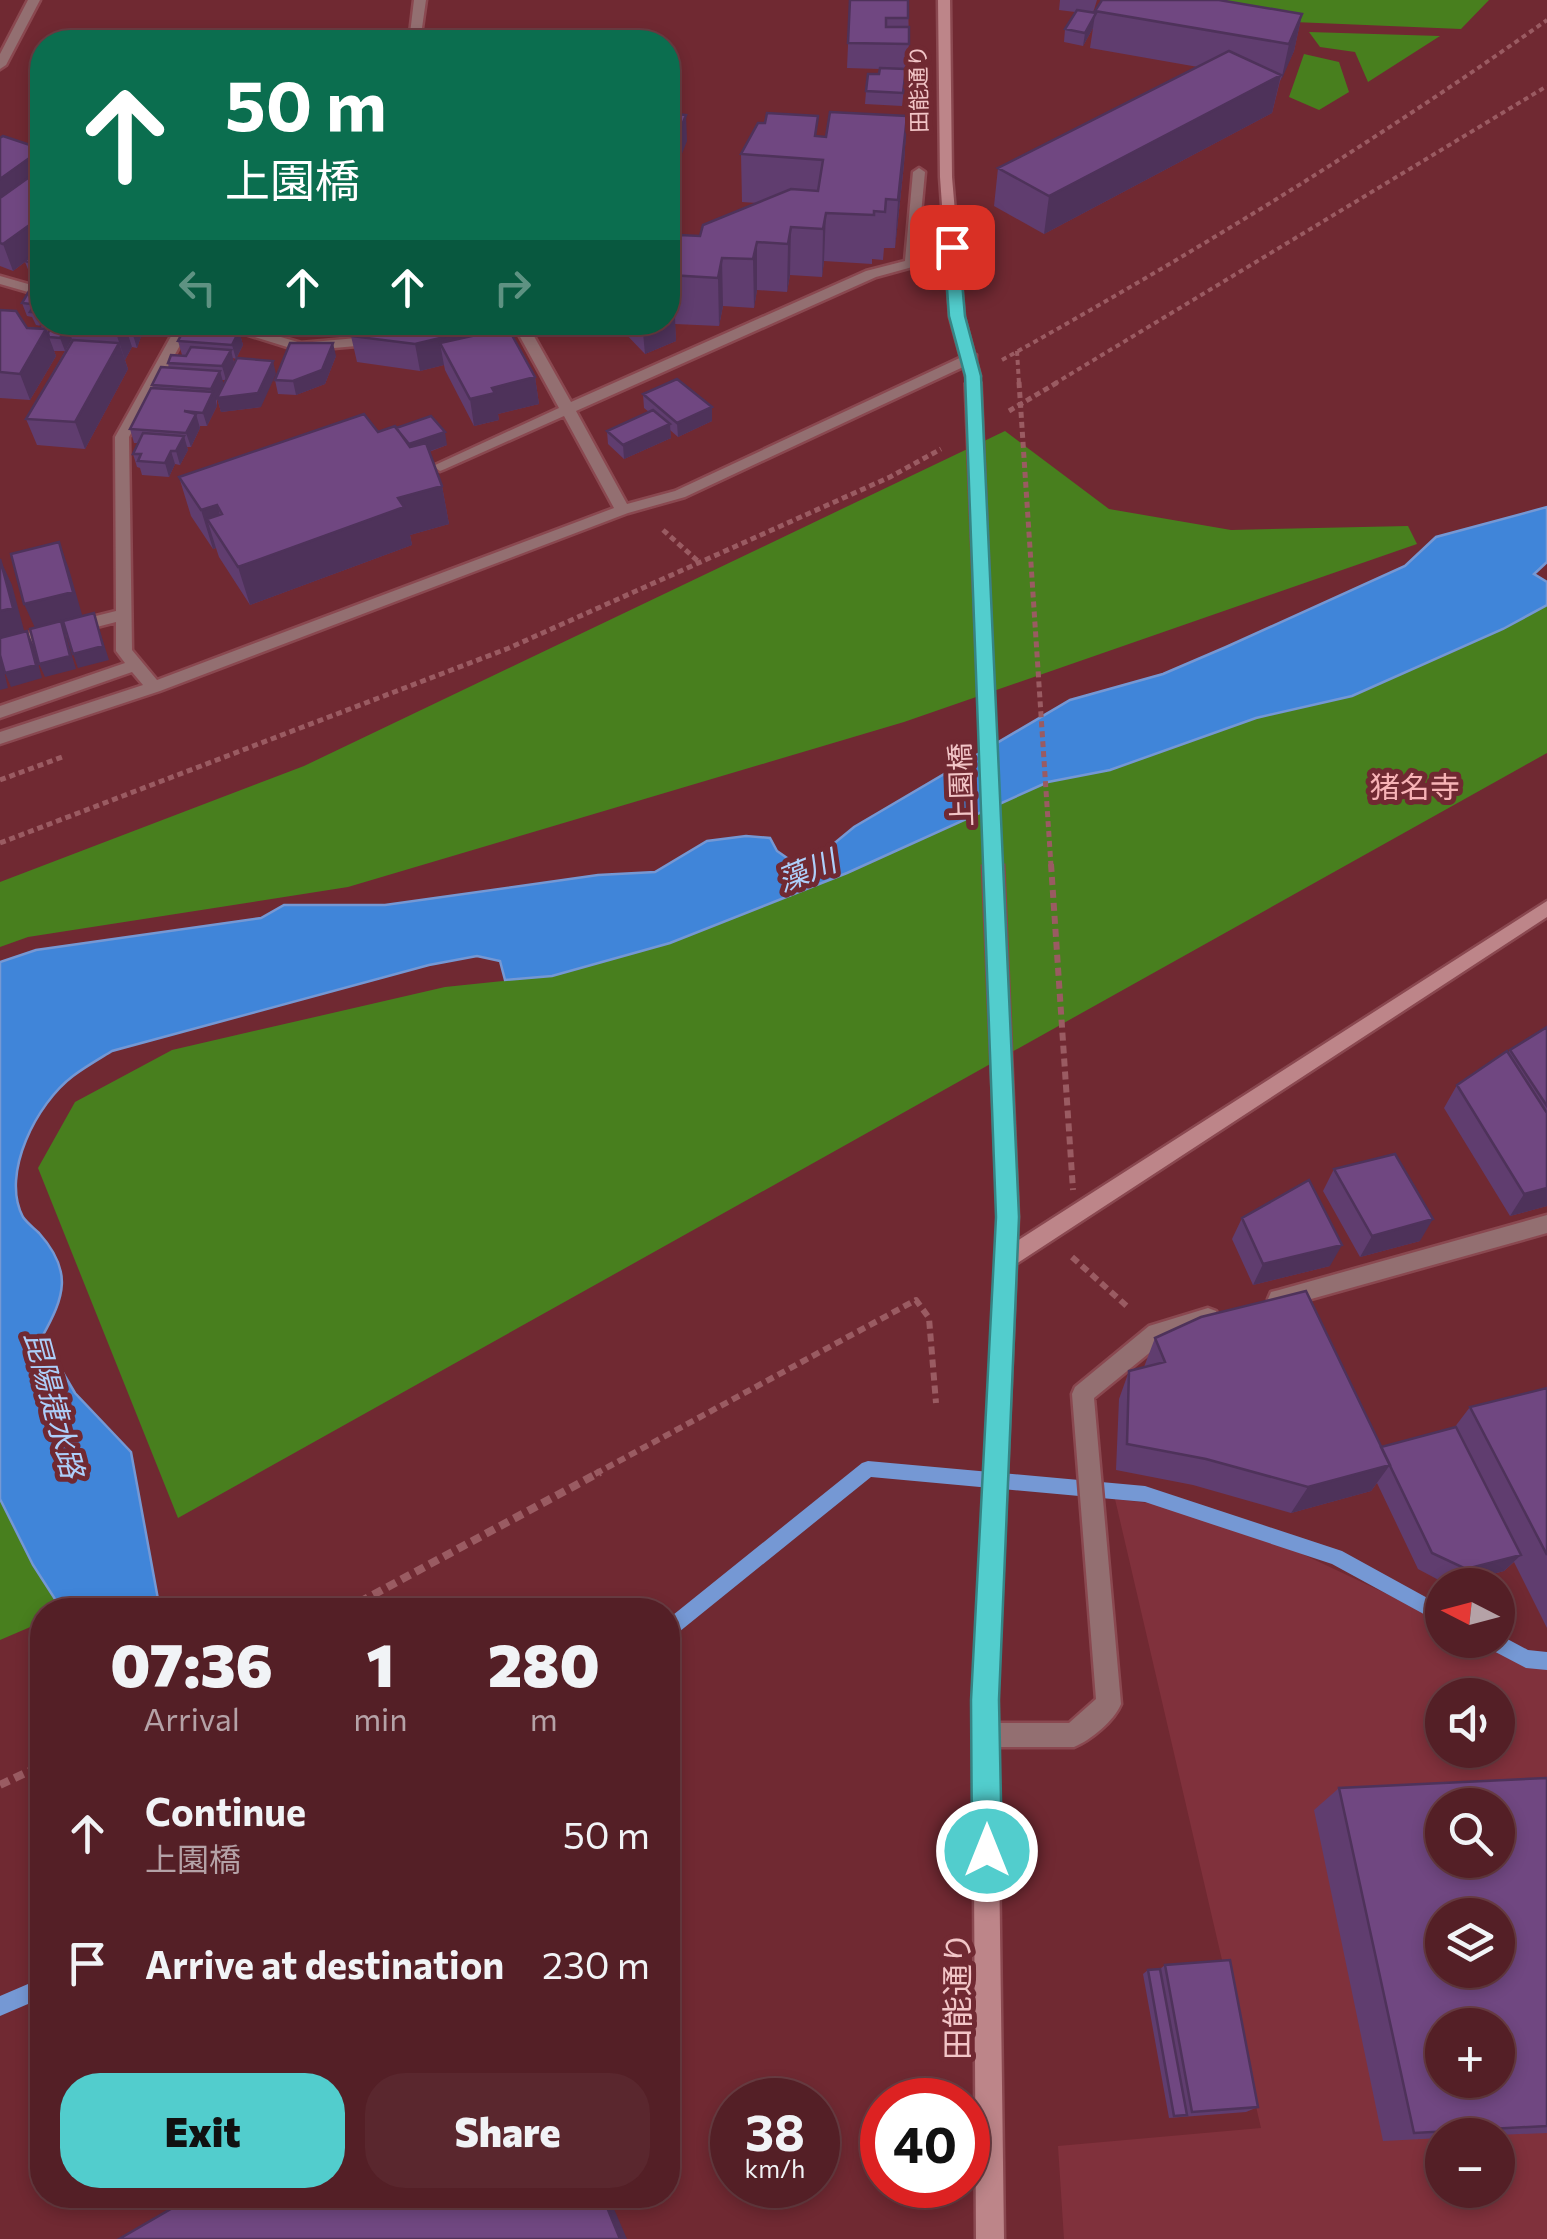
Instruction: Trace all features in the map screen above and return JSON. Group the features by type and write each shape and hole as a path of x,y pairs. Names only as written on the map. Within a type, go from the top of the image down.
{"street":[{"path":"0,65 34,0"},
{"path":"416,30 420,0"},
{"name":"田能通り","path":"944,0 946,177"},
{"path":"440,466 871,274 911,263 919,172"},
{"name":"上園橋","path":"946,177 957,316 972,367 1008,1217 996,1392"},
{"path":"0,280 30,289"},
{"path":"154,687 124,652 122,436 179,335"},
{"path":"259,335 300,347 396,338"},
{"path":"526,335 623,510"},
{"path":"0,738 154,687 623,510 680,494 972,367"},
{"path":"0,646 122,615"},
{"path":"0,712 133,666"},
{"path":"1005,1260 1547,908"},
{"path":"986,1735 1074,1735 1109,1704 1083,1394 1157,1332 1547,1224"},
{"name":"田能通り","path":"990,2239 986,1735 996,1392"}],"path":[{"path":"999,362 1119,295 1416,112 1547,20"},
{"path":"1002,415 1547,86"},
{"path":"1016,351 1073,1190"},
{"path":"0,844 509,648 890,477 954,441"},
{"path":"656,524 700,562"},
{"path":"1064,1250 1157,1332"},
{"path":"367,1598 916,1300 929,1318 936,1403"},
{"path":"0,1786 30,1771"}],"shaded area":[{"path":"1115,1499 1211,1511 1425,1612 1425,1658 1515,1658 1515,1654 1547,1669 1547,2239 1064,2239 1058,2146 1261,2128"}],"green space":[{"path":"1159,0 1489,0 1461,29 1198,18"},
{"path":"1309,32 1440,36 1368,82 1355,52 1320,47"},
{"path":"1304,54 1339,62 1349,92 1319,110 1289,97"},
{"path":"1005,431 1109,509 1231,530 1408,526 1417,544 904,722 348,887 28,937 0,947 0,882 304,766"},
{"path":"1547,605 1547,753 178,1518 38,1168 75,1102 172,1050 445,987 552,976 670,943 847,873 1048,782 1110,770 1256,718 1352,696 1503,629"},
{"path":"0,1499 54,1598 30,1598 30,1627 0,1640"}],"water":[{"path":"1547,507 1547,562 1534,574 1547,582 1547,605 1503,629 1352,696 1256,718 1110,770 1048,782 847,873 670,943 552,976 505,980 500,961 477,956 429,965 112,1051 73,1076 47,1103 26,1140 16,1181 17,1200 23,1217 50,1247 61,1272 60,1296 42,1337 75,1393 131,1452 158,1598 54,1598 0,1499 0,962 36,950 261,918 284,905 385,905 598,875 655,872 707,841 746,836 770,838 777,851 793,862 825,851 854,827 1070,700 1163,674 1226,647 1405,566 1436,537"}],"building":[{"path":"850,0 908,0 908,18 886,18 886,27 909,27 909,44 848,43"},
{"path":"1102,0 1219,0 1302,14 1289,44 1095,11"},
{"path":"1077,10 1096,13 1085,33 1065,29"},
{"path":"1229,51 1281,75 1049,196 998,168"},
{"path":"880,68 906,69 903,93 866,91 868,74 879,74"},
{"path":"830,112 907,116 898,200 886,199 885,212 874,211 874,215 826,213 823,229 791,227 788,244 757,242 753,259 722,258 718,278 680,276 680,235 700,236 703,225 791,189 818,191 823,160 741,154 758,123 765,123 767,113 818,116 815,136 826,137"},
{"path":"0,138 30,145 30,158 0,179"},
{"path":"30,177 30,225 3,244 0,243 0,198"},
{"path":"0,310 16,311 30,328 30,335 43,335 20,374 0,372"},
{"path":"181,335 237,335 232,345 178,341"},
{"path":"351,335 453,335 415,344"},
{"path":"476,335 512,335 535,377 492,388 495,393 470,399 440,343"},
{"path":"73,340 119,343 75,422 26,419"},
{"path":"290,343 333,343 322,370 293,381 275,380"},
{"path":"191,347 231,350 222,366 168,363 171,355 186,356"},
{"path":"237,358 273,361 258,393 217,398"},
{"path":"161,367 220,371 211,389 152,385"},
{"path":"677,379 712,407 677,423 643,394"},
{"path":"151,388 213,392 203,413 184,411 196,414 186,433 130,429"},
{"path":"653,410 670,424 623,445 607,431"},
{"path":"364,414 378,432 395,426 410,447 426,443 442,486 398,498 404,507 238,567 207,519 222,514 217,505 201,510 179,477"},
{"path":"431,416 445,432 409,444 396,428"},
{"path":"143,433 184,436 165,463 138,461 141,454 133,454"},
{"path":"59,542 73,592 24,604 11,554"},
{"path":"0,559 13,608 0,611"},
{"path":"94,613 103,646 73,654 63,621"},
{"path":"61,621 70,656 39,664 30,629"},
{"path":"27,631 36,665 5,673 0,638"},
{"path":"1547,1027 1547,1106 1510,1050"},
{"path":"1507,1051 1547,1113 1547,1188 1524,1194 1457,1085"},
{"path":"1395,1154 1433,1219 1372,1236 1334,1169"},
{"path":"1309,1180 1342,1245 1263,1264 1242,1218"},
{"path":"1306,1291 1390,1465 1308,1487 1206,1459 1127,1444 1129,1371 1165,1362 1155,1338 1201,1317"},
{"path":"1547,1388 1547,1555 1470,1407"},
{"path":"1456,1427 1521,1555 1464,1568 1432,1553 1381,1447"},
{"path":"1547,1778 1547,2126 1515,2128 1515,2118 1425,2118 1425,2132 1414,2133 1339,1788"},
{"path":"1230,1960 1258,2107 1192,2112 1165,1965"},
{"path":"1160,1969 1187,2115 1174,2116 1148,1970"},
{"path":"173,2208 607,2208 620,2239 119,2239"}],"waterway":[{"path":"680,1620 868,1469 1145,1494 1336,1557 1425,1606"},
{"path":"1515,1653 1526,1659 1547,1661"},
{"path":"0,2006 30,1993"}],"district":[{"name":"猪名寺","path":"1415,785"}],"route":[{"path":"952,247 957,316 973,376 1008,1217 996,1392 985,1700 987,1851"}],"water label":[{"name":"藻川","path":"806,869"},
{"name":"昆陽捷水路","path":"56,1404"}]}
